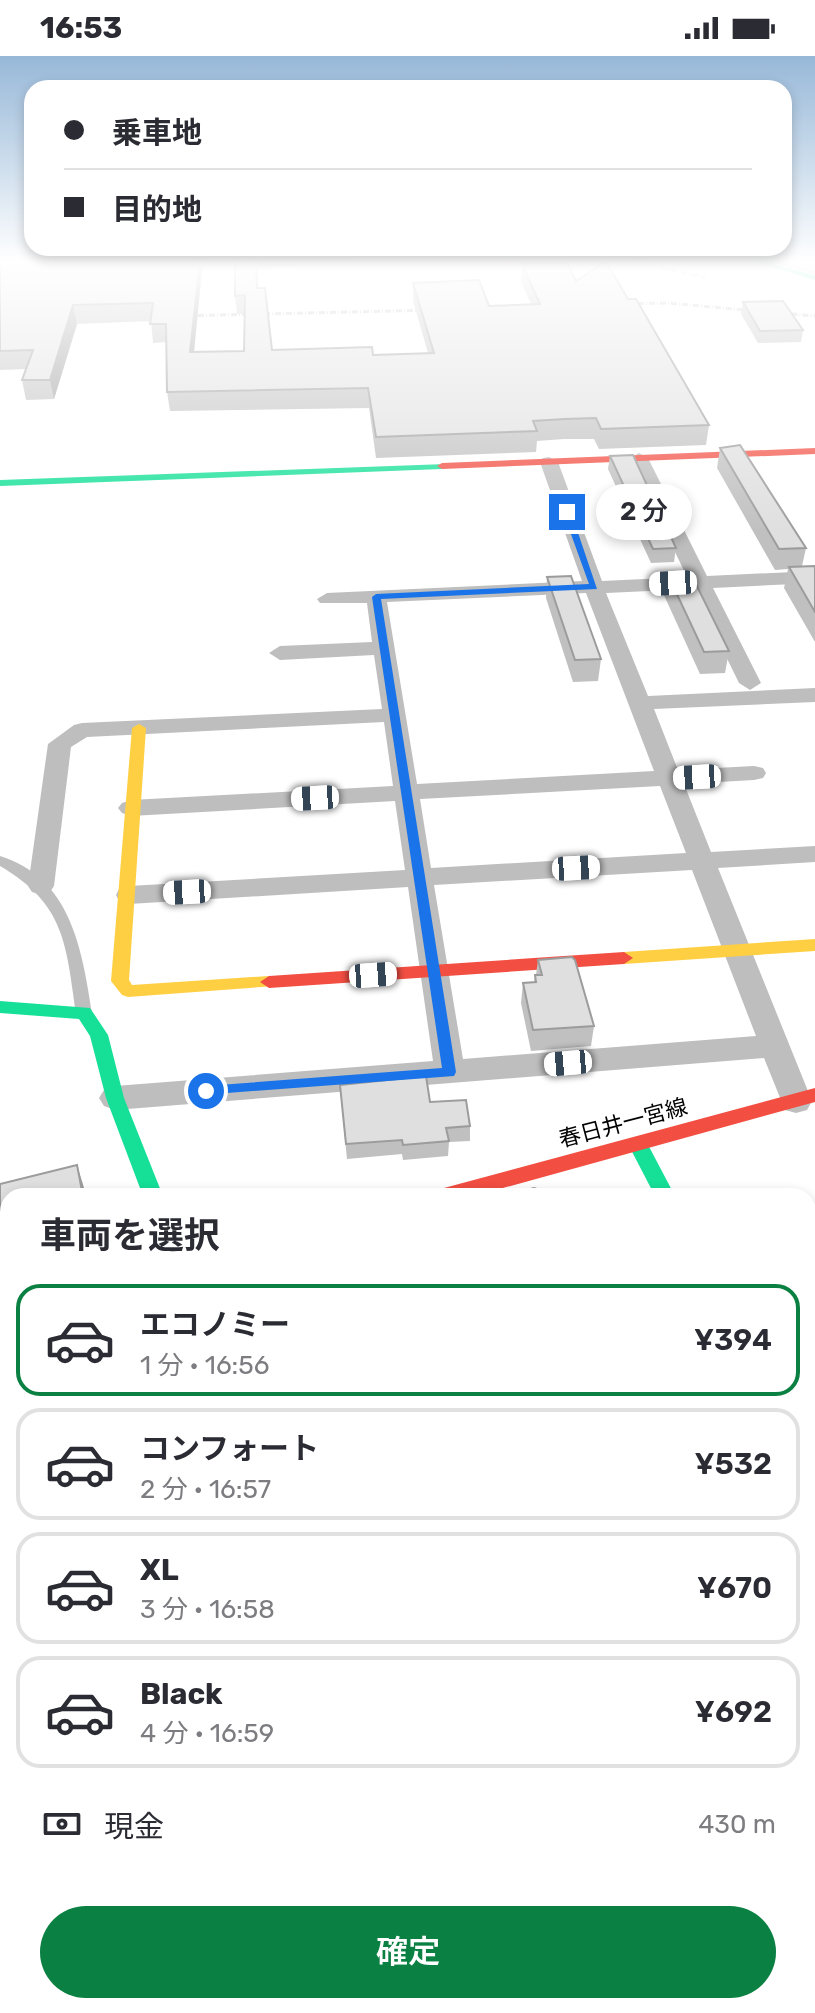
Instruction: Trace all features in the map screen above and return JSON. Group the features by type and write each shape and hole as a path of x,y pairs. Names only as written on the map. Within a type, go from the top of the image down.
{"street":[{"path":"0,483 815,451"},
{"path":"743,454 759,479"},
{"path":"639,458 750,683"},
{"path":"549,462 594,587 774,1046 805,1098"},
{"path":"327,599 700,582 813,571"},
{"path":"376,597 450,1072"},
{"path":"280,653 384,648"},
{"path":"640,703 815,695"},
{"path":"41,886 60,744 82,730 394,715"},
{"path":"139,728 131,808 129,895 120,981 128,991 815,945"},
{"path":"131,808 754,773"},
{"path":"129,895 815,854"},
{"path":"0,1007 84,1013 99,1035 115,1098 150,1188"},
{"path":"115,1098 774,1046"},
{"name":"春日井一宮線","path":"474,1188 805,1098"},
{"path":"638,1144 661,1188"}],"lane":[{"path":"0,860 41,886 64,919 75,953 84,1013"}],"building":[{"path":"33,351 59,351 50,380 22,380"},
{"path":"166,351 373,351 373,355 433,351 666,351 709,425 601,429 596,418 565,419 533,421 537,431 376,437 368,388 167,392"},
{"path":"740,445 806,548 779,549 720,448"},
{"path":"633,455 676,548 653,549 610,456"},
{"path":"815,566 815,612 789,567"},
{"path":"690,572 729,651 704,652 667,573"},
{"path":"571,576 601,659 575,660 547,577"},
{"path":"572,957 594,1026 533,1030 523,983 536,982 535,975 542,975 538,960"},
{"path":"426,1076 430,1102 466,1100 470,1126 446,1128 449,1141 403,1145 402,1140 346,1144 340,1085"},
{"path":"77,1165 81,1188 0,1188 0,1184"}],"traffic: fast":[{"path":"0,483 442,466"},
{"path":"0,1007 84,1013 99,1035 115,1098 150,1188"},
{"path":"638,1144 661,1188"}],"traffic: slow":[{"path":"139,728 120,981 128,991 269,982"},
{"path":"624,958 815,945"}],"traffic: jam":[{"path":"442,466 815,451"},
{"path":"269,982 624,958"},
{"path":"473,1188 815,1095"}],"route":[{"path":"206,1091 450,1072 376,597 594,587 567,512"}]}
